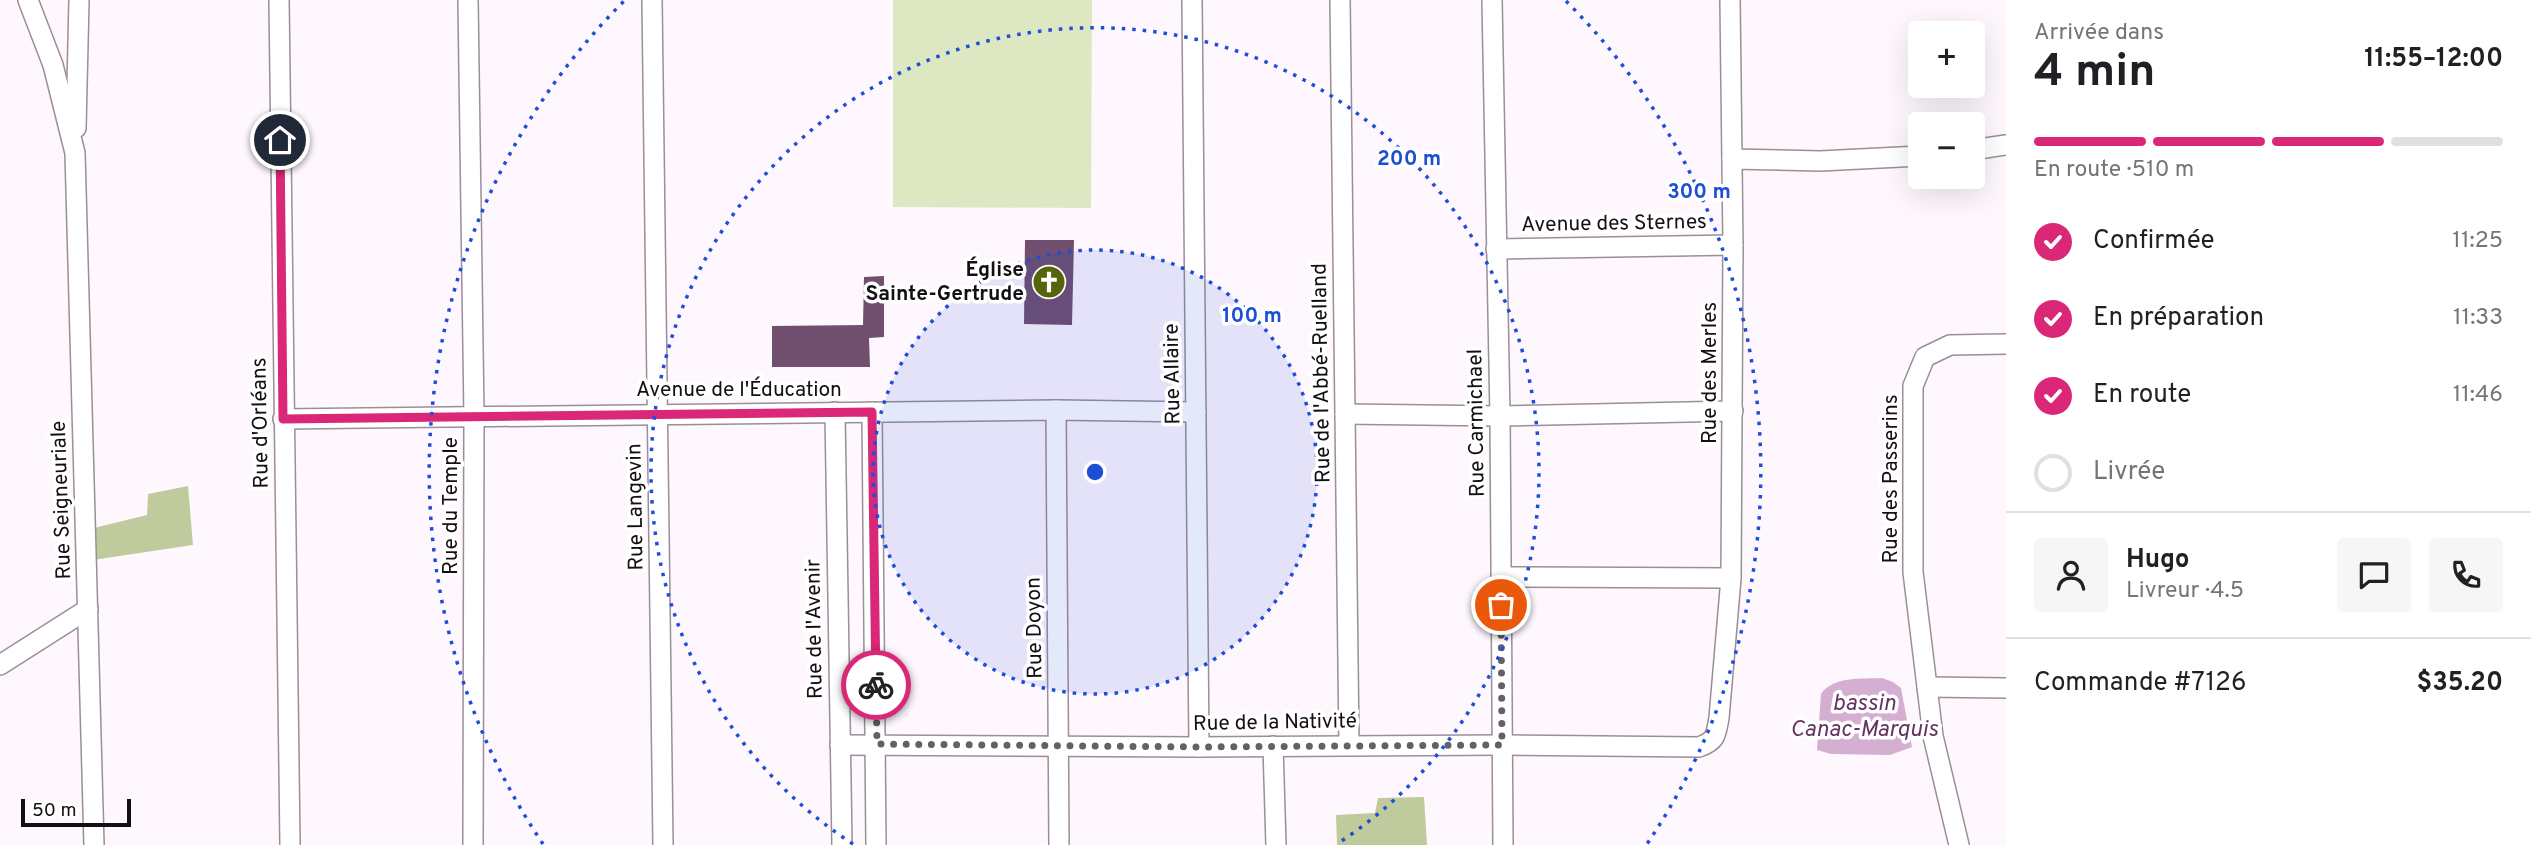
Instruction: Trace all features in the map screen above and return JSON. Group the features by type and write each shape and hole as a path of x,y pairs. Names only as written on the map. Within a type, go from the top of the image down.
{"street":[{"name":"Rue Seigneuriale","path":"28,0 53,65 75,153"},
{"name":"Rue Seigneuriale","path":"79,0 75,153 94,845"},
{"name":"Rue d'Orléans","path":"279,0 290,845"},
{"name":"Rue du Temple","path":"468,0 474,417 473,845"},
{"name":"Rue Langevin","path":"652,0 663,845"},
{"name":"Rue Allaire","path":"1192,0 1199,747"},
{"name":"Rue de l'Abbé-Ruelland","path":"1340,0 1349,745"},
{"name":"Rue Carmichael","path":"1492,0 1500,416 1503,845"},
{"name":"Rue des Merles","path":"1709,743 1716,734 1731,578 1733,245 1730,0"},
{"path":"1985,148 2006,145"},
{"path":"1732,159 1820,161 1908,157"},
{"name":"Avenue des Sternes","path":"1496,249 1733,245"},
{"name":"Rue des Passerins","path":"1959,845 1933,736 1913,572 1913,386 1925,357 1950,345 2006,344"},
{"name":"Avenue de l'Éducation","path":"283,419 658,413 1056,410 1196,412"},
{"name":"Rue Doyon","path":"1056,410 1059,845"},
{"path":"1345,414 1500,416 1733,411"},
{"name":"Rue de l'Avenir","path":"835,412 842,845"},
{"path":"872,412 876,845"},
{"path":"1501,577 1731,578"},
{"path":"0,665 88,609"},
{"path":"1927,687 2006,688"},
{"name":"Rue de la Nativité","path":"840,745 1699,747 1709,743"},
{"path":"1273,746 1276,845"}],"green space":[{"path":"893,0 1092,0 1091,208 893,207"},
{"path":"188,486 193,545 93,560 94,528 147,515 148,494"},
{"path":"1424,797 1427,845 1337,845 1336,815 1375,813 1378,798"}],"water":[{"name":"bassin Canac-Marquis","path":"1882,678 1901,688 1912,747 1890,755 1831,754 1817,750 1821,694 1826,688 1840,681"}],"building":[{"name":"Église Sainte-Gertrude","path":"1025,240 1074,240 1072,325 1024,324"},
{"path":"884,276 884,337 869,338 870,367 772,367 772,326 863,325 864,277"}],"way so far":[{"path":"876,685 877,744 1199,747 1502,745 1501,605"}],"place":[{"name":"Église Sainte-Gertrude","path":"1049,282"}],"route":[{"path":"280,140 283,419 872,412 876,685"}]}
